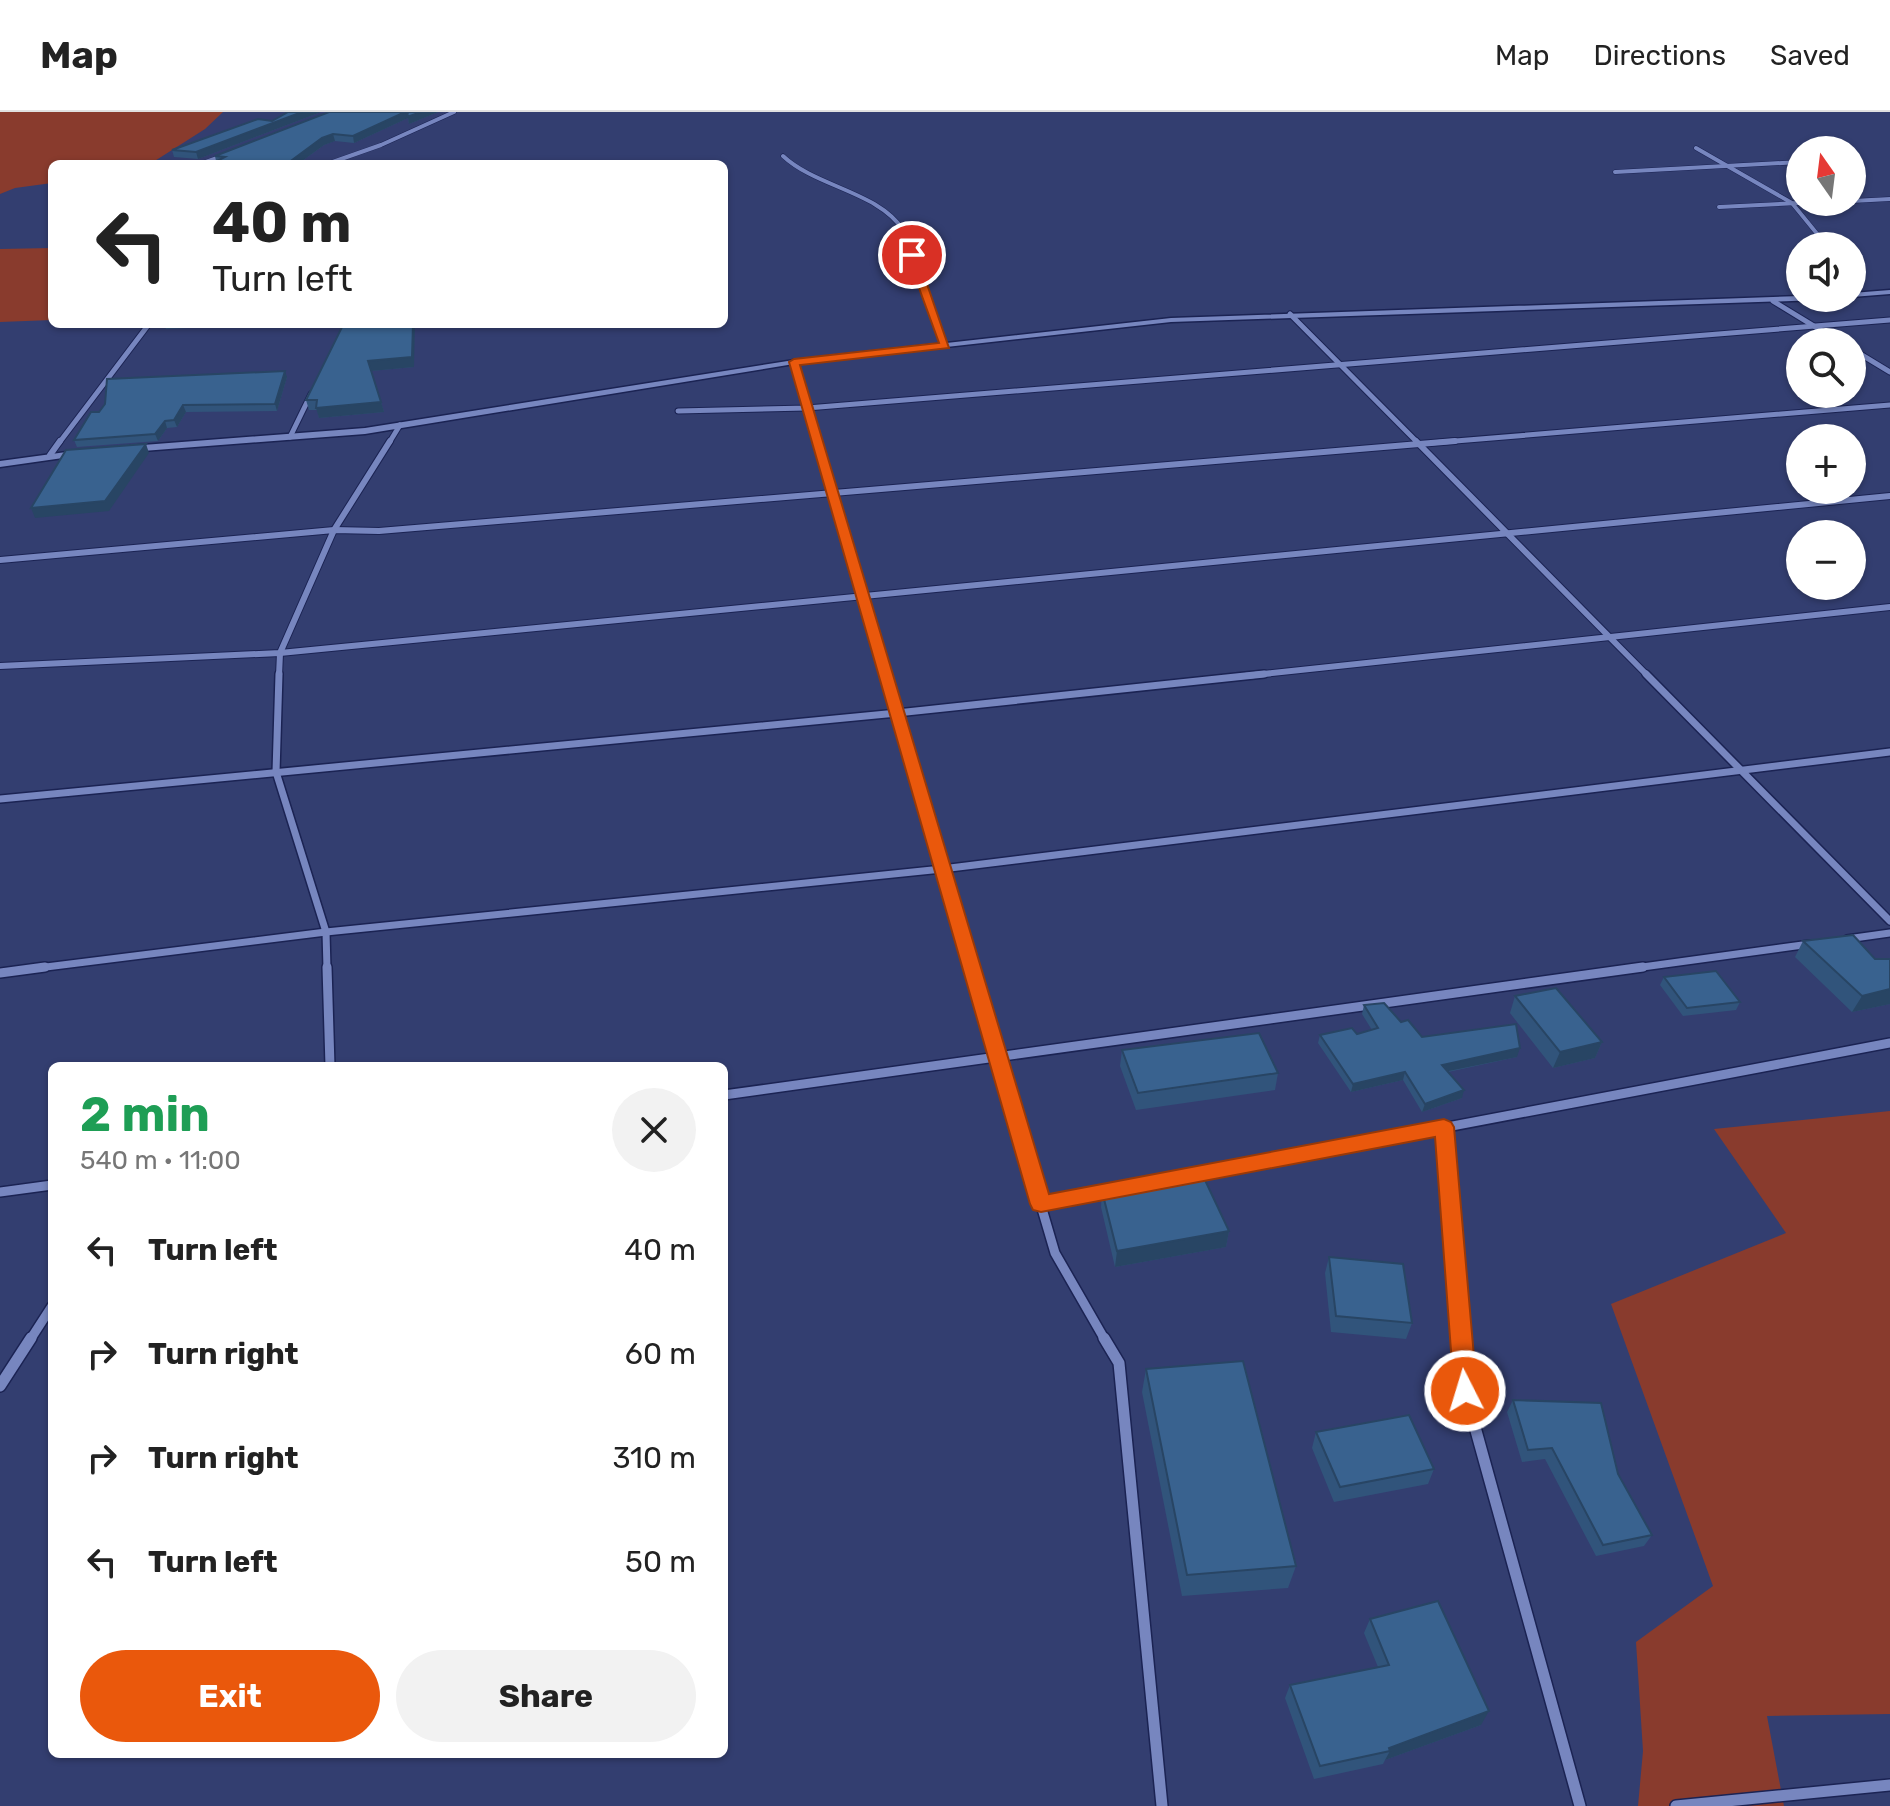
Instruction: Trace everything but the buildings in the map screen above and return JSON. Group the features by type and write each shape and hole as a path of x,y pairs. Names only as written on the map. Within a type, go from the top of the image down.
{"street":[{"path":"338,160 381,145 454,112"},
{"path":"1696,148 1786,199"},
{"path":"211,160 235,151"},
{"path":"783,156 799,171 869,200 903,229 945,345"},
{"path":"1615,172 1786,163"},
{"path":"1866,200 1890,199"},
{"path":"1719,207 1786,203"},
{"path":"1803,216 1816,232"},
{"path":"1866,294 1890,292"},
{"path":"125,449 400,425 794,362 1171,320 1786,300"},
{"path":"1773,301 1816,328"},
{"path":"1290,314 1890,921"},
{"path":"1826,328 1890,320"},
{"path":"50,455 146,328"},
{"path":"678,411 807,408 1786,331"},
{"path":"1866,357 1890,372"},
{"path":"794,362 1055,1253 1119,1363 1162,1806"},
{"path":"290,437 318,380"},
{"path":"0,560 334,530 379,531 1890,405"},
{"path":"330,1062 326,932 276,772 280,653 334,530 400,425"},
{"path":"0,464 50,455 95,452"},
{"path":"0,666 280,653 1505,531 1890,496"},
{"path":"0,799 897,713 1890,607"},
{"path":"0,973 326,932 942,869 1740,768 1890,752"},
{"path":"1843,940 1890,933"},
{"path":"728,1094 1827,942"},
{"path":"1041,1204 1890,1043"},
{"path":"1444,1127 1465,1391 1580,1806"},
{"path":"0,1192 48,1186"},
{"path":"0,1386 48,1312"},
{"path":"1676,1806 1890,1785"}],"shaded area":[{"path":"0,112 223,112 205,129 156,160 48,160 48,184 15,188 0,194"},
{"path":"48,248 48,320 0,322 0,249"},
{"path":"1890,1111 1890,1714 1767,1716 1784,1806 1638,1806 1643,1751 1636,1642 1713,1586 1611,1304 1786,1233 1714,1129"}],"route":[{"path":"912,255 945,345 794,362 1041,1204 1444,1127 1465,1391"}]}
